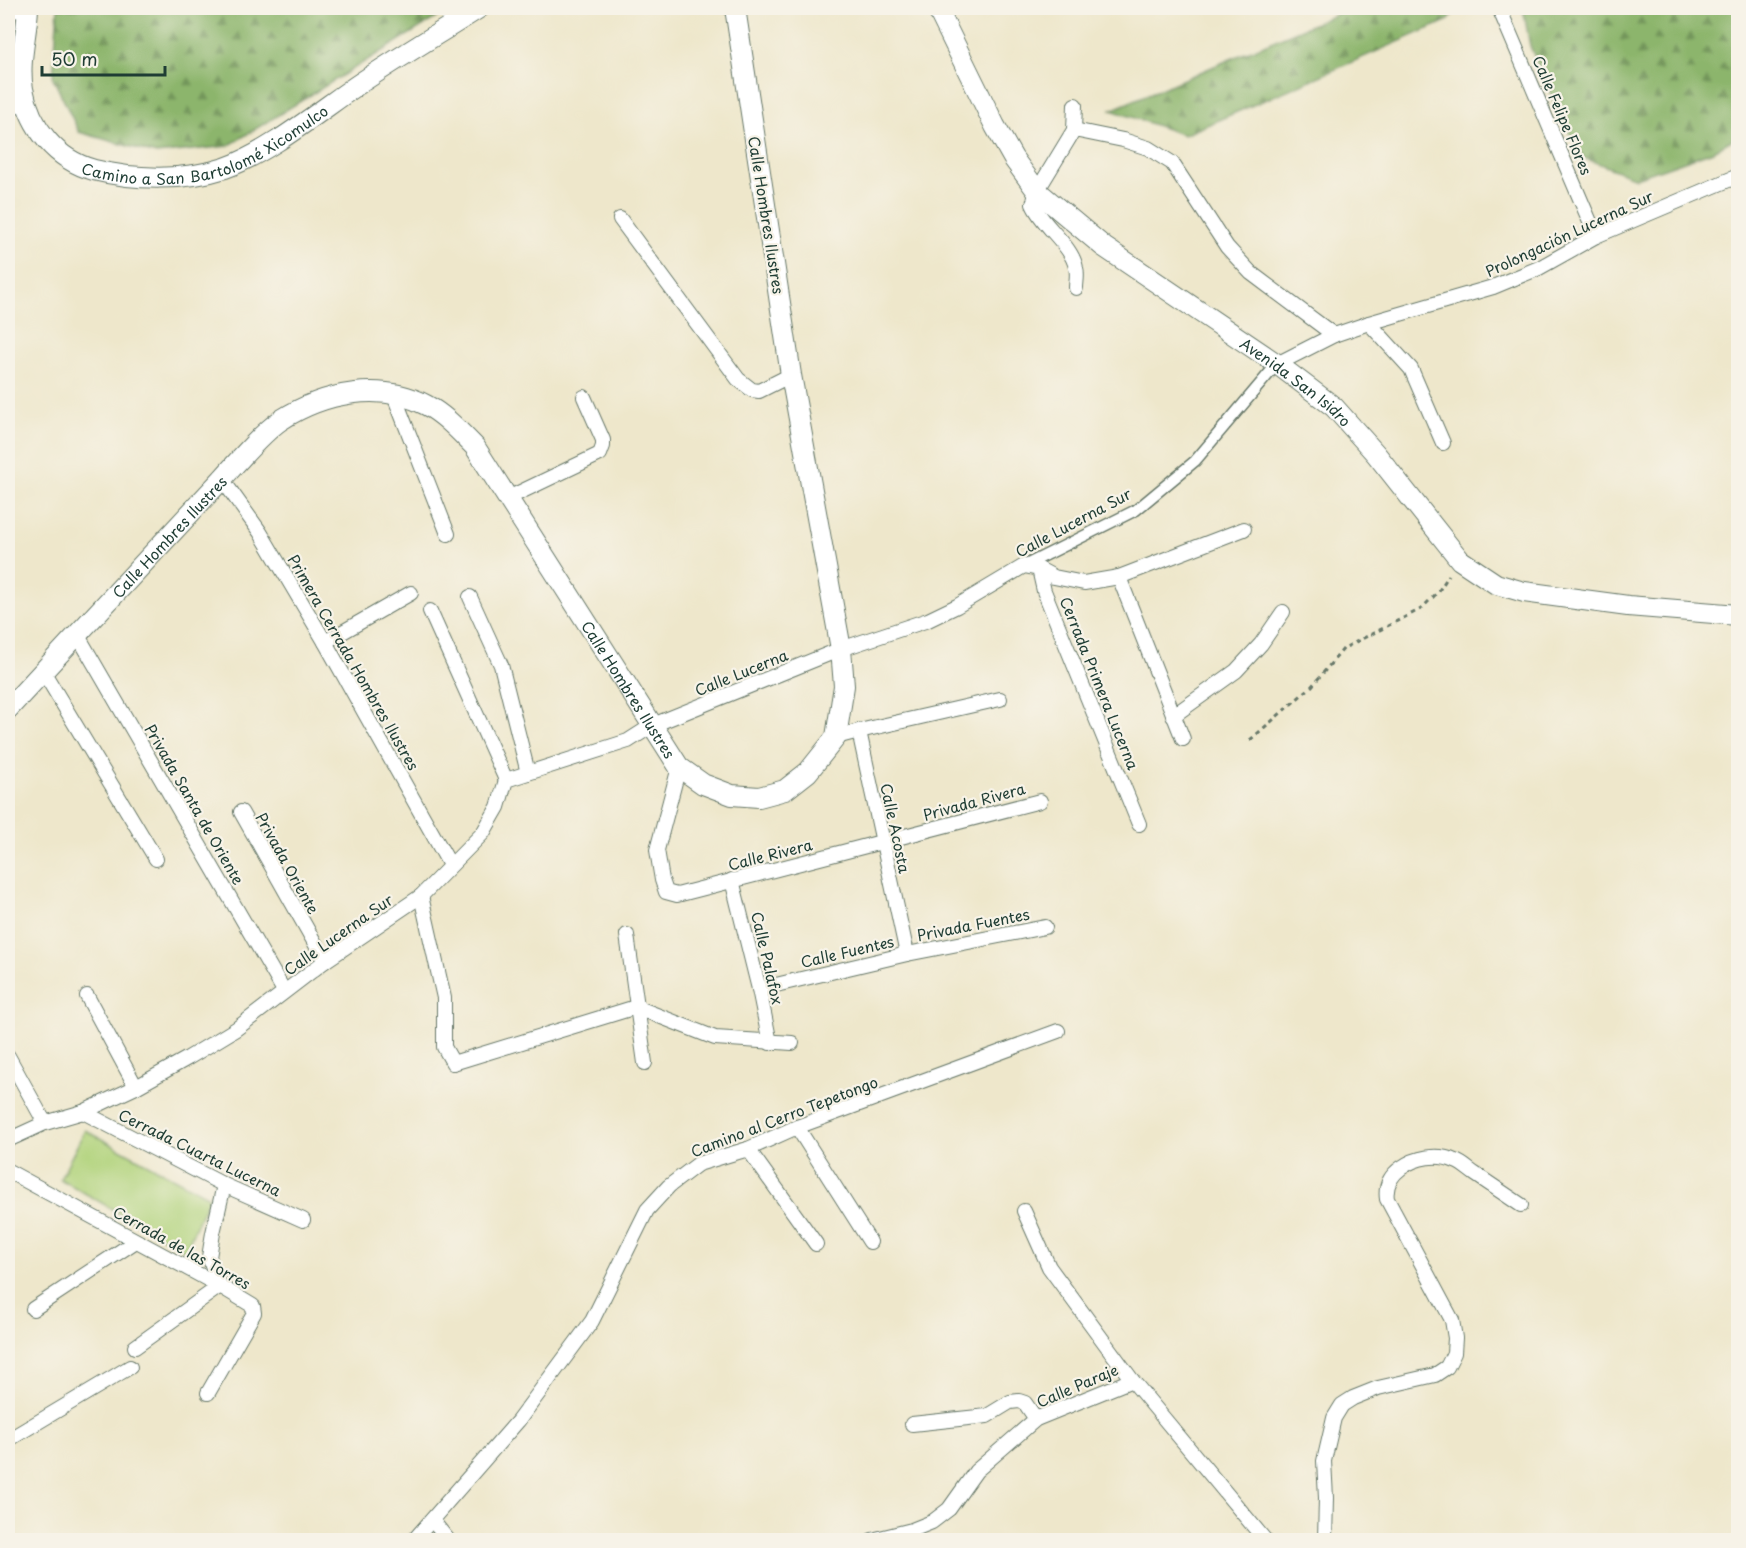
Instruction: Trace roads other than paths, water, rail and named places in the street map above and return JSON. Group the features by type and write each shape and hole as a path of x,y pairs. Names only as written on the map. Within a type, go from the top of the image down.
{"main road":[{"name":"Camino a San Bartolomé Xicomulco","path":"28,10 21,74 26,100 41,134 52,147 75,163 89,169 134,177 172,177 209,172 240,161 273,143 359,84 479,8"},
{"name":"Avenida San Isidro","path":"937,8 995,126 1013,158 1037,191 1104,247 1277,364 1335,407 1376,454 1460,560 1496,584 1524,592 1628,606 1738,615"},
{"name":"Calle Hombres Ilustres","path":"8,709 253,446 280,421 311,404 347,393 393,393 426,405 451,423 475,447 679,767 703,784 732,795 759,797 785,790 808,772 836,737 844,686 841,649 791,375 738,11"}],"street":[{"name":"Calle Felipe Flores","path":"1499,8 1596,236"},
{"path":"8,9 28,10"},
{"path":"8,110 26,100"},
{"path":"1075,105 1074,130 1037,191 1033,204 1038,215 1067,247 1077,267 1076,288"},
{"path":"1074,130 1123,140 1148,148 1172,163 1227,247 1251,273 1334,335"},
{"name":"Prolongación Lucerna Sur","path":"1277,364 1334,335 1493,287 1539,268 1596,236 1738,176"},
{"path":"620,219 738,379 752,390 759,391 791,375"},
{"path":"1369,323 1411,369 1443,443"},
{"name":"Calle Lucerna Sur","path":"841,649 928,620 957,606 1024,566 1136,510 1195,461 1277,364"},
{"path":"393,393 448,534"},
{"path":"508,498 600,454 603,440 584,397"},
{"name":"Primera Cerrada Hombres Ilustres","path":"222,479 260,532 325,642 450,865"},
{"path":"1024,566 1039,569 1054,577 1084,583 1119,577 1244,529"},
{"name":"Cerrada Primera Lucerna","path":"1039,569 1044,591 1139,824"},
{"path":"1119,577 1183,740"},
{"path":"325,642 411,593"},
{"path":"470,597 501,665 528,773"},
{"path":"430,611 506,780 628,741 653,725"},
{"path":"1173,716 1236,670 1261,644 1283,612"},
{"name":"Privada Santa de Oriente","path":"77,634 284,992"},
{"name":"Calle Lucerna","path":"653,725 841,649"},
{"path":"43,671 156,859"},
{"path":"836,737 1000,699"},
{"name":"Calle Acosta","path":"859,731 907,954"},
{"name":"Calle Rivera","path":"679,767 657,850 666,892 677,896 882,842"},
{"name":"Calle Lucerna Sur","path":"8,1140 45,1123 83,1112 136,1087 188,1058 236,1029 325,961 420,896 483,832 498,807 506,780"},
{"name":"Privada Rivera","path":"882,842 1040,801"},
{"name":"Privada Oriente","path":"241,812 325,961"},
{"name":"Calle Palafox","path":"732,880 770,1043"},
{"path":"420,896 444,998 444,1047 453,1063 636,1007 715,1038 792,1043"},
{"name":"Privada Fuentes","path":"907,954 1045,927"},
{"path":"627,934 645,1063"},
{"name":"Calle Fuentes","path":"759,989 907,954"},
{"path":"87,996 136,1087"},
{"name":"Camino al Cerro Tepetongo","path":"414,1540 518,1421 592,1321 646,1210 669,1186 698,1164 748,1149 797,1127 1058,1031"},
{"path":"8,1056 45,1123"},
{"name":"Cerrada Cuarta Lucerna","path":"83,1112 224,1185 303,1221"},
{"path":"797,1127 870,1242"},
{"path":"748,1149 816,1244"},
{"path":"1325,1540 1324,1461 1334,1419 1342,1405 1378,1388 1436,1375 1448,1367 1454,1353 1455,1338 1452,1320 1387,1199 1386,1187 1391,1177 1412,1161 1439,1157 1455,1161 1521,1205"},
{"name":"Cerrada de las Torres","path":"8,1171 253,1306 254,1313 208,1393"},
{"path":"135,1347 220,1286 209,1257 224,1185"},
{"path":"1024,1211 1049,1267 1132,1380"},
{"path":"33,1309 136,1241"},
{"path":"8,1440 130,1367"},
{"name":"Calle Paraje","path":"872,1540 912,1530 932,1522 949,1509 976,1471 1036,1419 1132,1380 1265,1540"},
{"path":"912,1424 987,1416 1010,1402 1019,1401 1025,1403 1036,1419"},
{"path":"432,1520 448,1540"}]}
